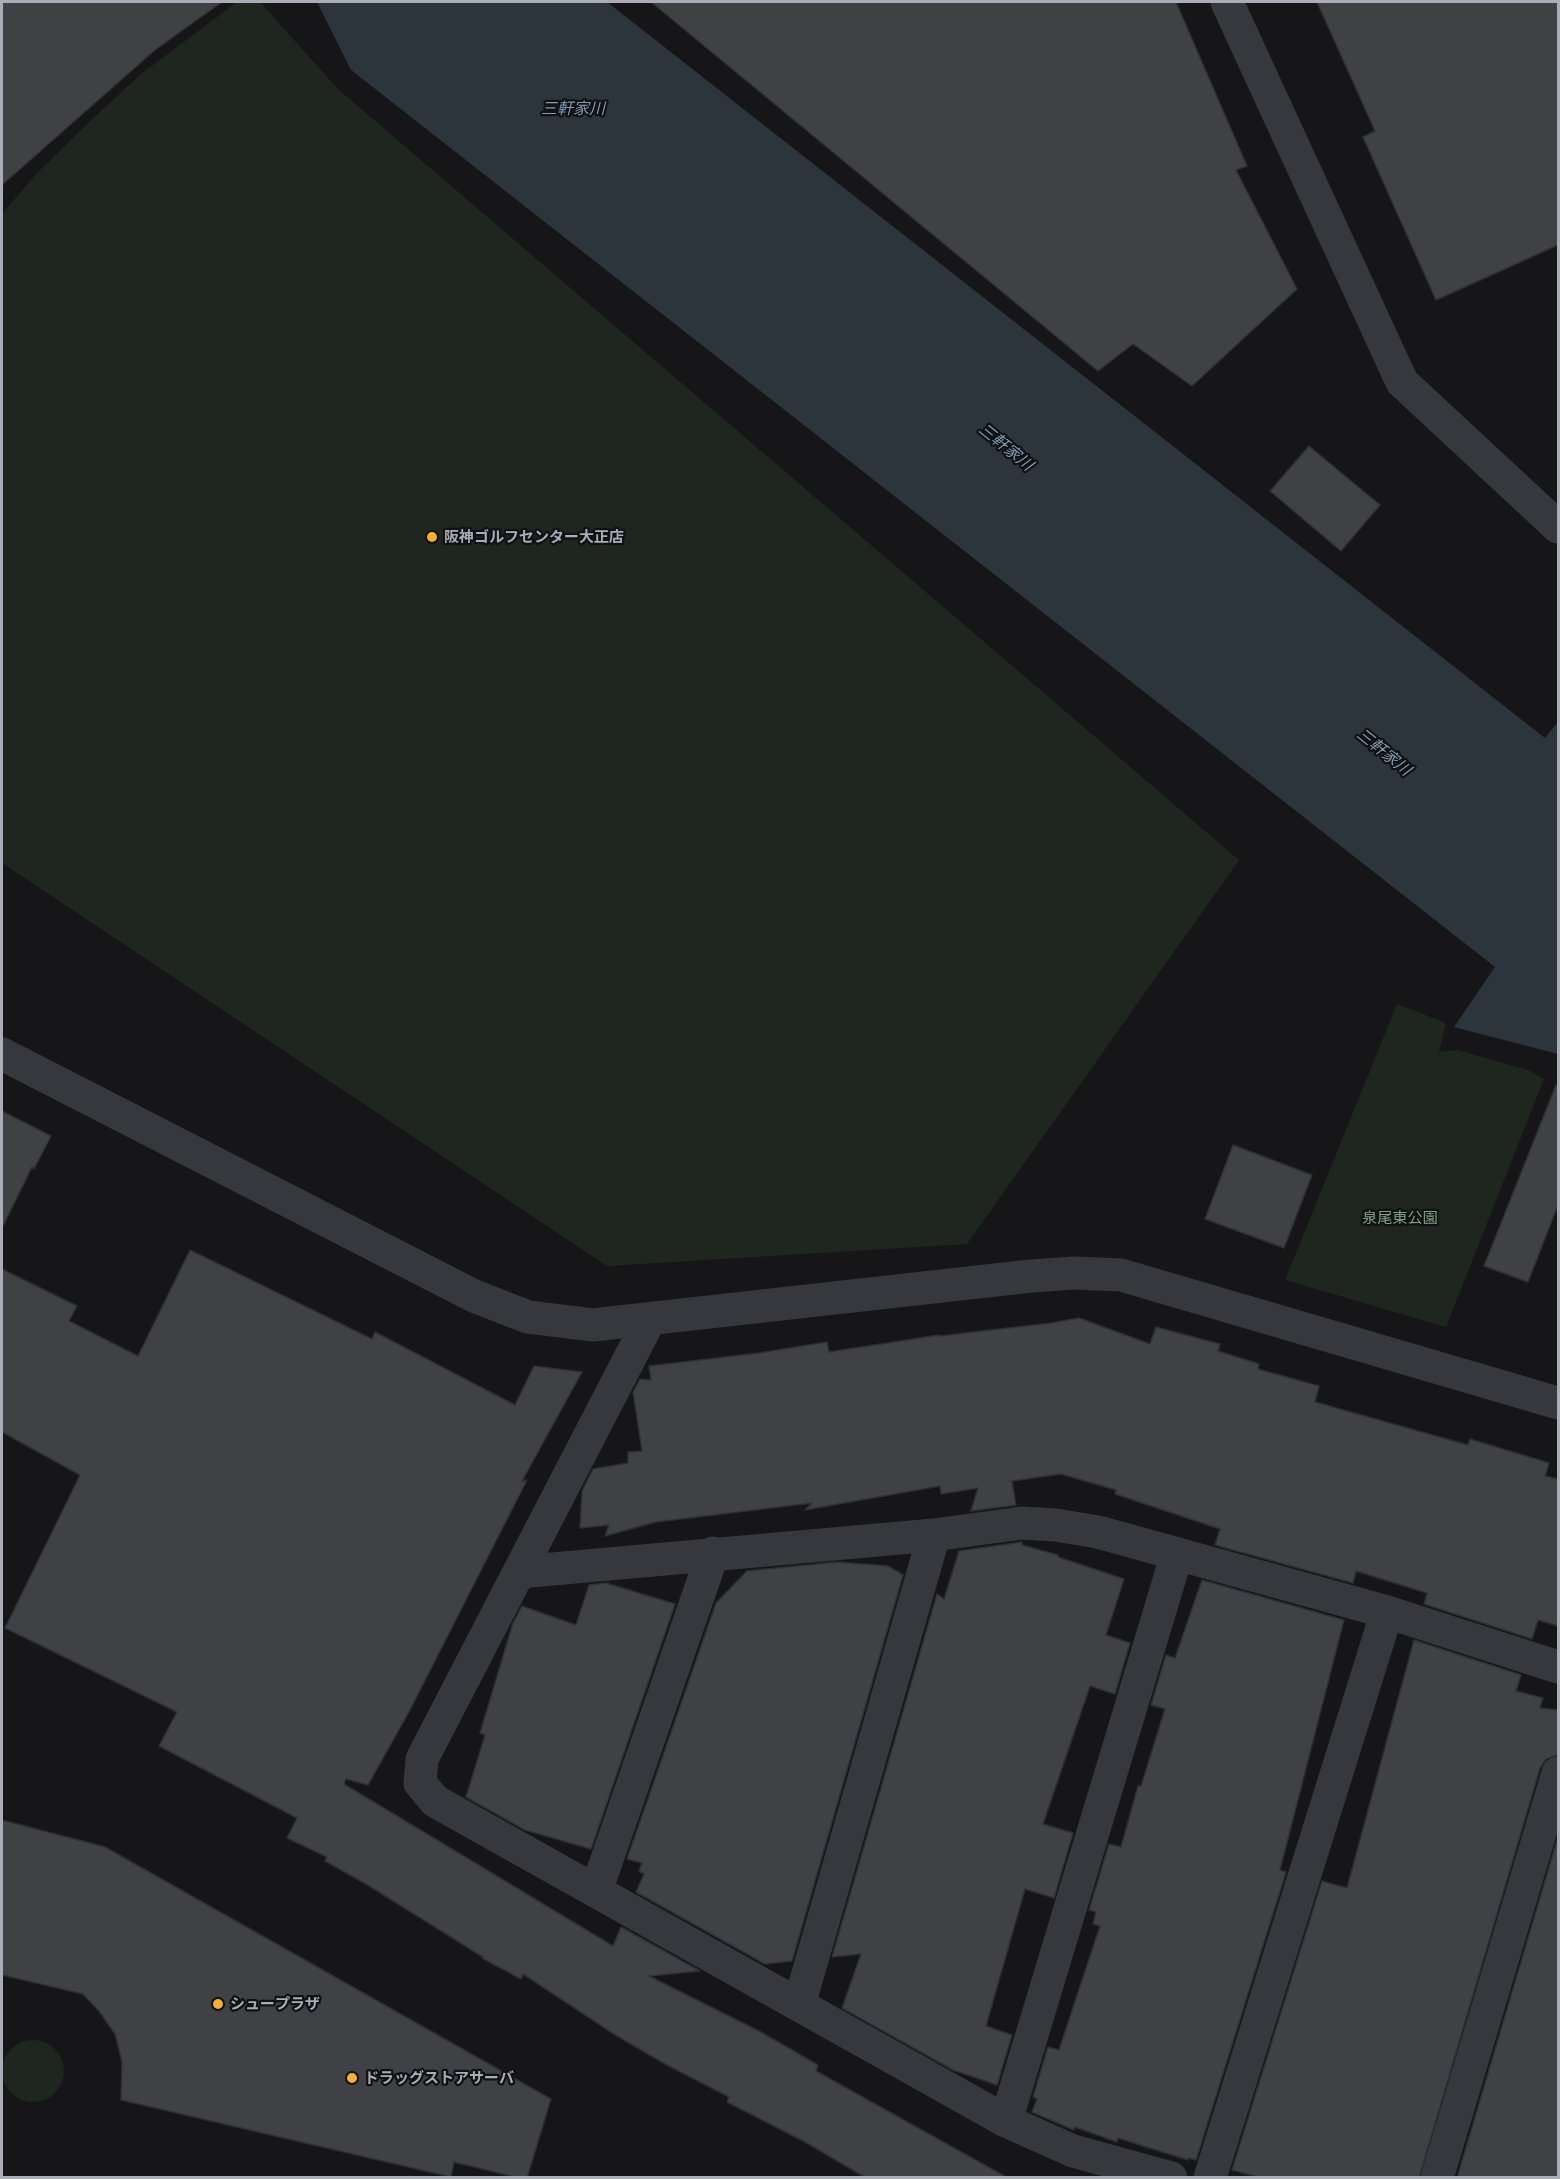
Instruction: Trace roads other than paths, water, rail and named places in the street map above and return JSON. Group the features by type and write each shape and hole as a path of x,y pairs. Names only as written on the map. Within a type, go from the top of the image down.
{"street":[{"path":"1227,2 1402,382 1558,527"},
{"path":"2,1054 474,1296 528,1317 593,1325 1031,1276 1074,1273 1121,1275 1558,1402"},
{"path":"650,1319 422,1759 420,1783 435,1801 1006,2121 1074,2151 1171,2178"},
{"path":"519,1572 934,1535 1022,1523 1098,1532 1387,1612 1558,1667"},
{"path":"800,2005 934,1535"},
{"path":"596,1891 713,1553"},
{"path":"1006,2121 1177,1554"},
{"path":"1210,2178 1387,1612"},
{"path":"1437,2178 1558,1773"}],"water":[{"name":"三軒家川","path":"317,2 607,2 1545,738 1558,722 1558,1054 1454,1027 1495,967 351,70"}],"place":[{"name":"阪神ゴルフセンター大正店","path":"432,537"},
{"name":"シュープラザ","path":"218,2004"},
{"name":"ドラッグストアサーバ","path":"352,2078"}],"park label":[{"name":"泉尾東公園","path":"1400,1218"}]}
